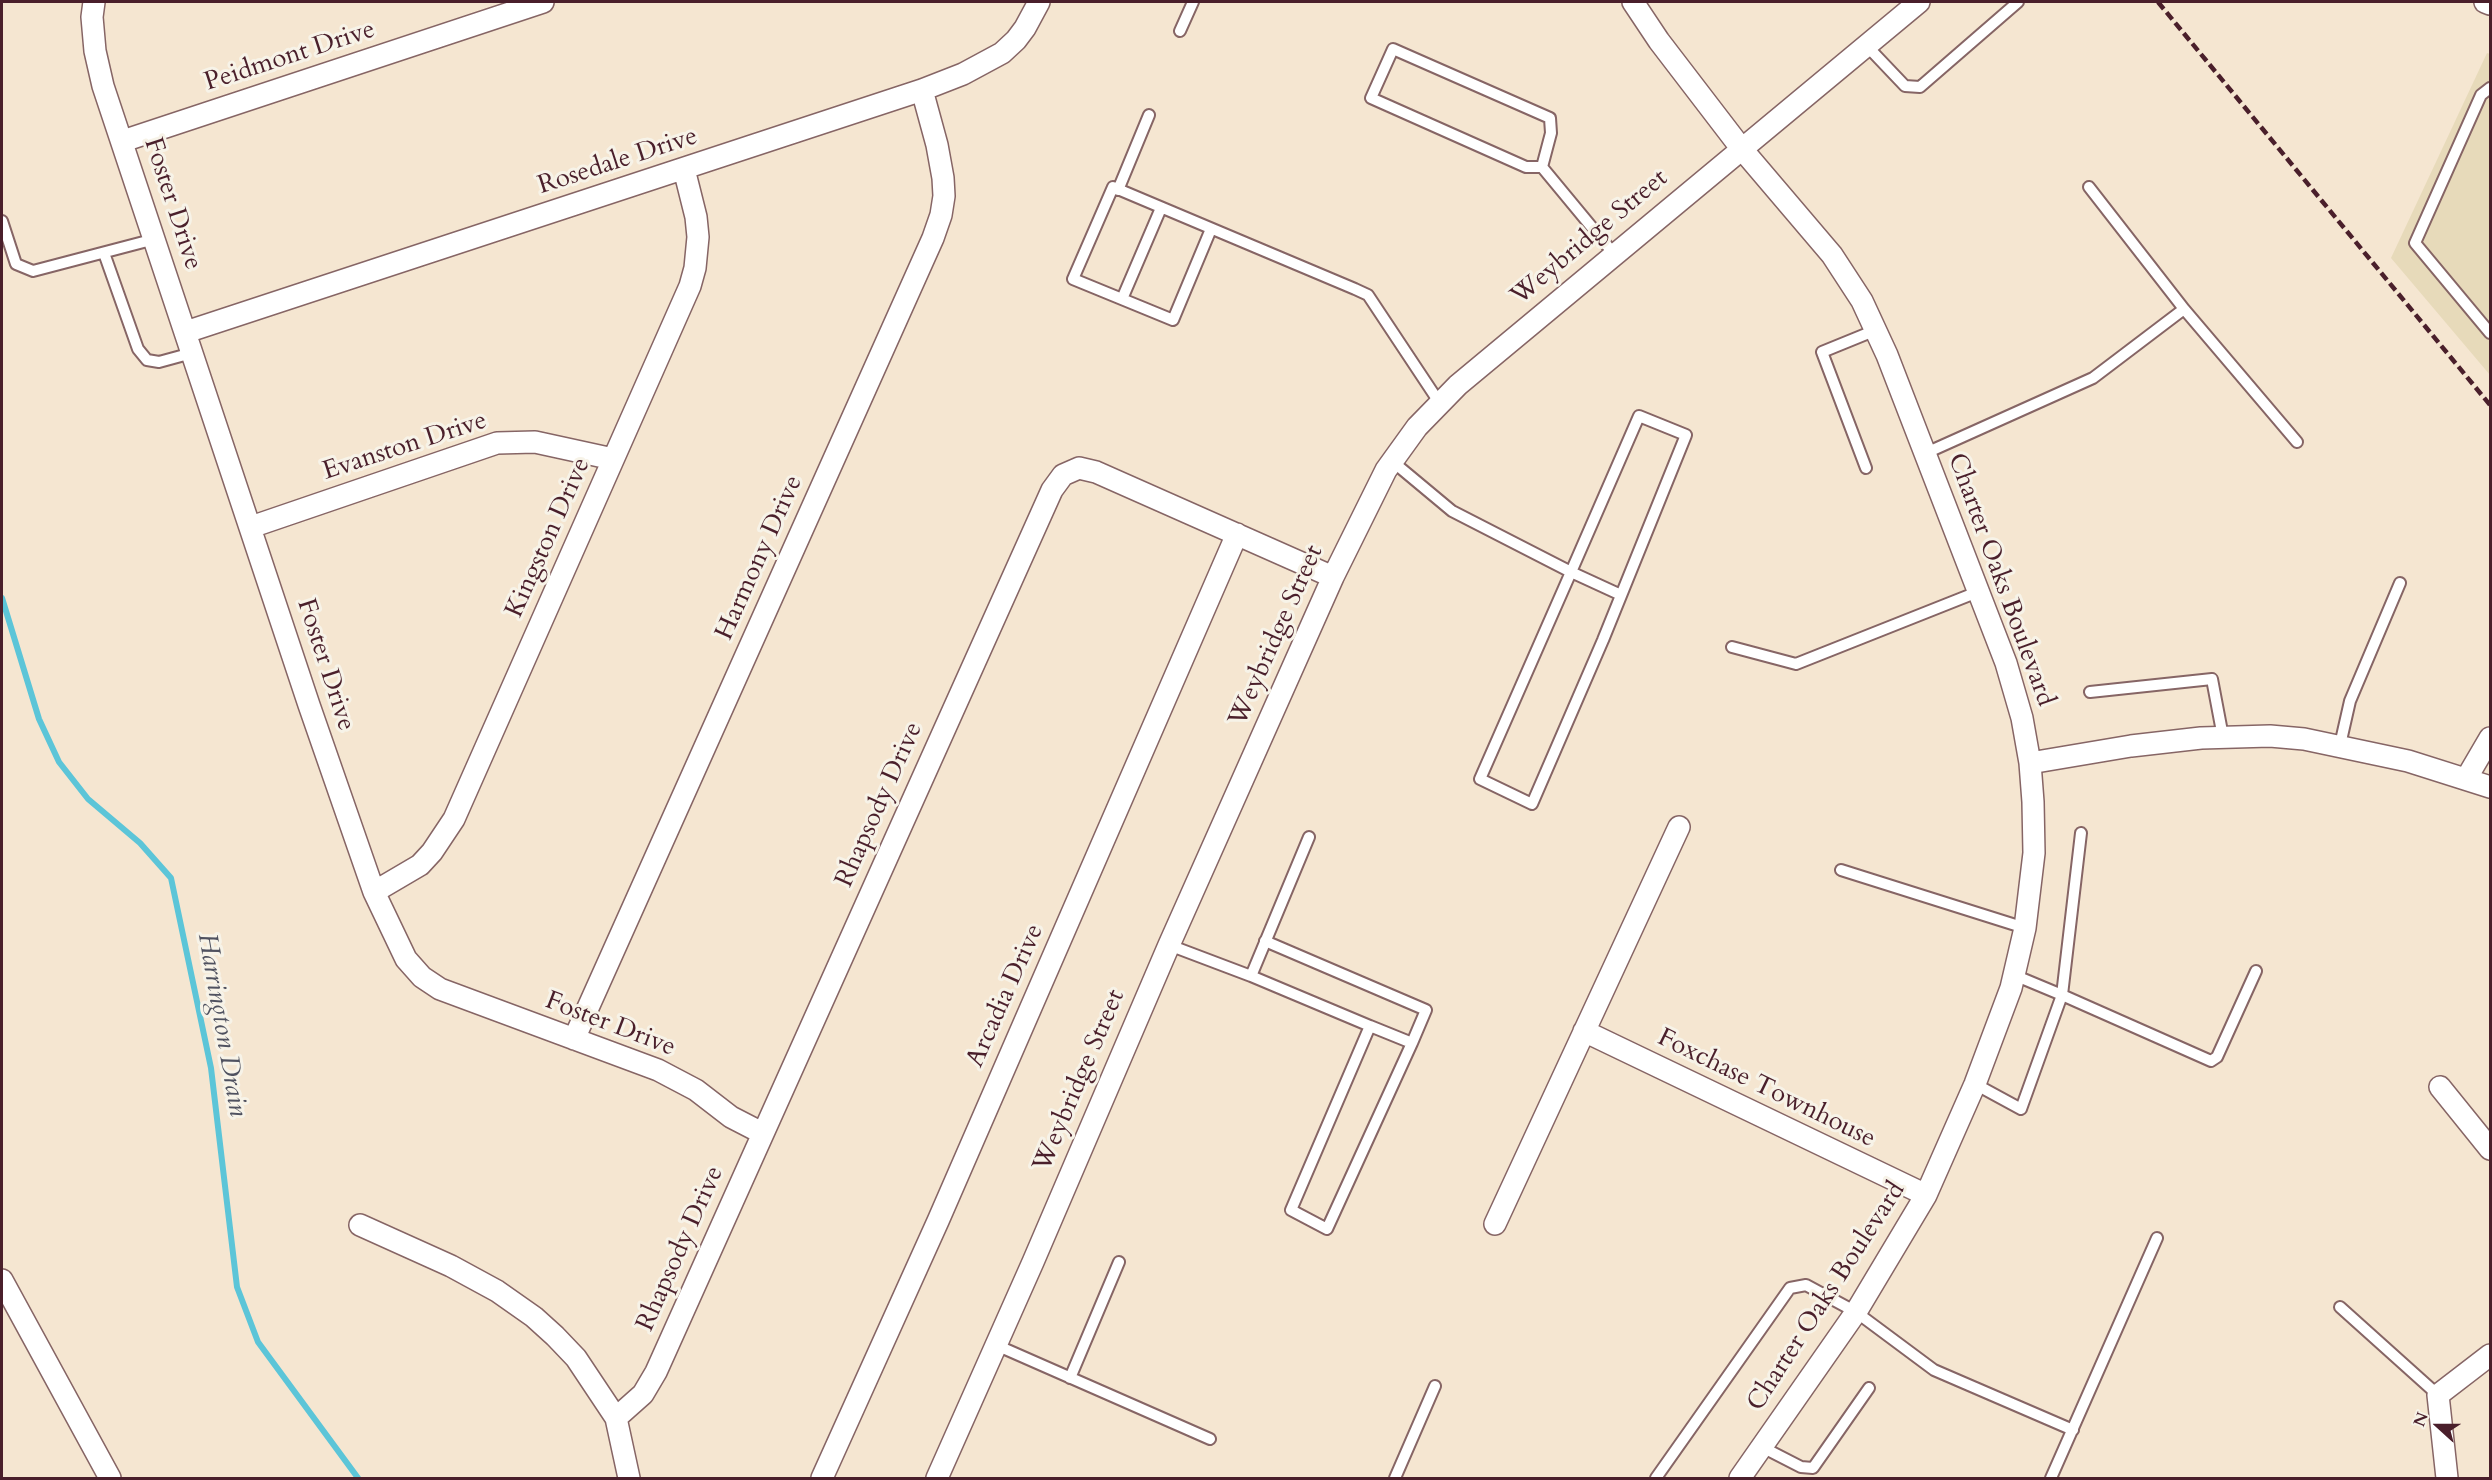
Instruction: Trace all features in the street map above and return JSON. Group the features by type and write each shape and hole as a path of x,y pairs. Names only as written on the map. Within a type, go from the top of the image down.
{"street":[{"name":"Foster Drive","path":"94,2 92,17 95,51 103,86 309,705 374,892 406,959 422,978 440,989 658,1070 696,1090 731,1117 762,1133"},
{"name":"Peidmont Drive","path":"123,141 543,2"},
{"name":"Rosedale Drive","path":"186,332 922,90 963,74 1002,53 1025,28 1039,2"},
{"name":"Charter Oaks Boulevard","path":"1633,2 1740,148 1832,255 1862,301 1876,330 1980,591 2006,663 2022,718 2030,763 2034,853 2025,928 2014,975 1975,1084 1926,1195 1856,1312 1740,1479"},
{"name":"Weybridge Street","path":"937,1479 1169,945 1333,577 1373,493 1392,461 1417,427 1440,402 1493,354 1919,2"},
{"path":"2485,2 2490,4"},
{"name":"Harmony Drive","path":"574,1039 933,238 941,215 944,196 943,178 937,145 922,90"},
{"name":"Kingston Drive","path":"374,892 420,865 432,852 454,819 690,286 695,268 698,237 696,217 684,168"},
{"name":"Evanston Drive","path":"251,527 497,443 535,442 613,459"},
{"name":"Rhapsody Drive","path":"616,1418 643,1394 656,1372 1052,490 1063,475 1079,468 1096,472 1333,577"},
{"name":"Arcadia Drive","path":"822,1479 943,1210 1237,534"},
{"path":"2030,763 2131,746 2223,737 2270,736 2340,745 2408,761 2490,787"},
{"path":"2466,778 2490,738"},
{"path":"1495,1224 1679,826"},
{"name":"Foxchase Townhouse","path":"1584,1031 1926,1195"},
{"path":"2440,1087 2490,1149"},
{"path":"360,1225 450,1266 497,1292 534,1317 576,1358 616,1418 629,1479"},
{"path":"2,1280 110,1479"},
{"path":"2447,1479 2438,1395 2490,1355"}],"lane":[{"path":"1180,31 1193,2"},
{"path":"1866,45 1905,86 1920,87 2018,2"},
{"path":"1393,49 1550,118 1551,133 1542,167 1526,167 1371,98 1393,49"},
{"path":"2490,88 2481,95 2415,243 2490,333"},
{"path":"1118,190 1149,116"},
{"path":"1542,167 1614,254"},
{"path":"1212,229 1173,320 1073,279 1113,187 1368,295 1440,402"},
{"path":"2089,187 2184,309 2297,442"},
{"path":"1122,299 1161,208"},
{"path":"2,221 16,264 33,271 155,239"},
{"path":"104,253 138,349 147,360 159,362 192,353"},
{"path":"1926,453 2093,378 2184,309"},
{"path":"1866,468 1822,352 1876,330"},
{"path":"1639,416 1686,435 1532,804 1480,780 1571,572 1639,416"},
{"path":"1392,461 1452,511 1621,595"},
{"path":"2340,745 2350,701 2400,583"},
{"path":"1732,647 1796,664 1980,591"},
{"path":"2090,692 2212,679 2223,737"},
{"path":"1975,1084 2021,1110 2062,995 2081,833"},
{"path":"1251,976 1309,837"},
{"path":"1841,870 2025,928"},
{"path":"1265,941 1426,1010 1328,1229 1291,1210 1370,1026"},
{"path":"1169,945 1251,976 1412,1043"},
{"path":"2014,975 2211,1061 2217,1057 2256,971"},
{"path":"2051,1479 2157,1238"},
{"path":"1071,1378 1119,1262"},
{"path":"1656,1479 1790,1288 1806,1286 1856,1312 1934,1370 2073,1430"},
{"path":"2340,1307 2438,1395"},
{"path":"996,1346 1210,1439"},
{"path":"1395,1479 1434,1386"},
{"path":"1762,1447 1801,1467 1814,1468 1869,1388"}],"shaded area":[{"path":"2487,53 2490,54 2490,375 2391,258"}],"waterway":[{"name":"Harrington Drain","path":"2,598 39,719 59,762 88,799 140,843 171,878 211,1068 237,1287 258,1342 358,1478"}],"railway":[{"path":"2158,2 2490,405"}]}
